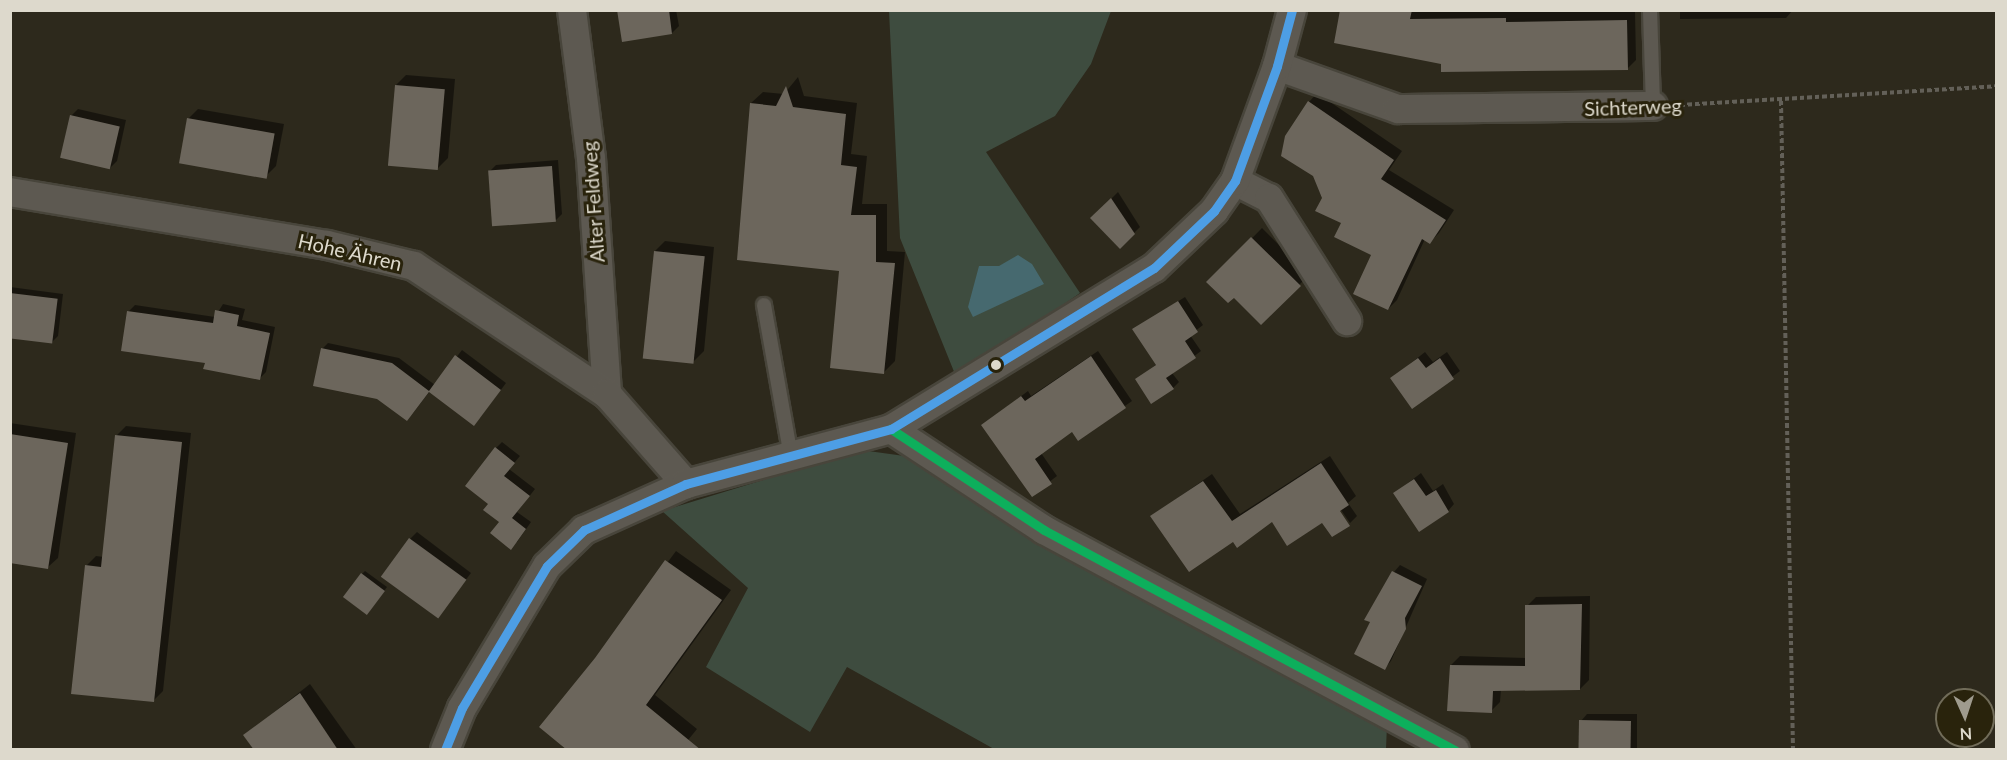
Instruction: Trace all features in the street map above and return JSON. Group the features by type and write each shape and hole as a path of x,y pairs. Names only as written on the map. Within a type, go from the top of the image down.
{"street":[{"name":"Alter Feldweg","path":"572,10 591,158 607,394"},
{"path":"445,750 462,708 547,566 584,530 686,484 891,429 1154,268 1214,211 1235,181 1277,66 1292,10"},
{"name":"Sichterweg","path":"1277,66 1398,109 1653,106"},
{"path":"1235,181 1269,198 1347,321"},
{"name":"Hohe Ähren","path":"10,192 327,244 414,266 607,394 686,484"},
{"path":"891,429 1044,530 1455,750"}],"lane":[{"path":"1650,10 1653,106"},
{"path":"764,304 790,457"}],"path":[{"name":"Sichterweg","path":"1653,106 1781,101 1996,86"},
{"path":"1781,101 1793,750"}],"green space":[{"path":"889,11 1111,11 1091,64 1055,116 986,152 1080,293 957,379 900,238"},
{"path":"861,450 919,458 1387,725 1386,749 994,749 847,667 810,732 706,667 748,588 662,511"}],"water":[{"path":"1018,255 1032,264 1044,284 973,317 968,307 979,266 999,266"}],"building":[{"path":"617,10 669,10 672,34 622,42"},
{"path":"1340,10 1412,10 1410,19 1506,18 1506,22 1627,20 1628,70 1441,72 1441,64 1334,43"},
{"path":"395,85 445,89 438,170 388,166"},
{"path":"786,86 793,107 846,114 841,165 857,167 851,215 876,215 876,262 895,263 884,374 830,368 839,271 737,260 750,103 776,106"},
{"path":"1308,101 1394,160 1381,179 1446,220 1430,244 1422,239 1388,310 1353,294 1371,255 1334,237 1341,223 1315,211 1322,198 1313,176 1281,156 1285,136"},
{"path":"70,115 120,126 110,169 60,158"},
{"path":"187,118 275,133 267,179 179,163"},
{"path":"552,166 556,222 492,226 488,170"},
{"path":"1111,198 1135,234 1120,249 1090,218"},
{"path":"1251,237 1301,286 1261,325 1234,298 1228,303 1206,282"},
{"path":"654,251 705,256 693,364 643,358"},
{"path":"10,293 58,299 52,344 10,338"},
{"path":"1178,301 1198,332 1185,341 1196,358 1166,378 1174,389 1151,404 1135,379 1156,365 1132,329"},
{"path":"215,310 239,315 237,326 270,333 260,380 203,369 205,363 121,351 127,311 213,323"},
{"path":"321,348 392,363 429,391 455,355 501,390 474,426 429,392 407,421 377,399 313,386"},
{"path":"1091,356 1126,408 1078,441 1072,432 1035,459 1052,484 1032,497 981,425 1021,396 1025,401"},
{"path":"1418,358 1426,368 1440,358 1454,379 1412,409 1390,378"},
{"path":"10,434 68,443 48,569 10,563"},
{"path":"115,435 182,442 154,702 71,694 85,565 101,567"},
{"path":"495,447 515,463 504,476 530,496 512,518 526,529 511,550 490,533 499,522 483,510 488,504 465,486"},
{"path":"1321,463 1349,505 1340,511 1350,526 1332,537 1322,523 1287,546 1272,522 1237,548 1233,542 1189,572 1150,516 1203,481 1232,521"},
{"path":"1414,479 1426,496 1436,490 1449,512 1419,532 1393,493"},
{"path":"409,538 466,580 438,619 381,577"},
{"path":"665,560 722,600 646,705 701,750 567,750 539,727 595,658"},
{"path":"1392,571 1422,586 1405,618 1406,629 1385,670 1354,654 1370,622 1364,620"},
{"path":"361,573 385,591 367,615 343,597"},
{"path":"1582,604 1580,690 1493,691 1492,713 1447,711 1450,665 1525,666 1525,605"},
{"path":"300,693 338,750 254,750 243,735"},
{"path":"1579,720 1631,721 1630,750 1578,750"}],"transit line":[{"path":"445,750 462,708 547,566 584,530 686,484 891,429 1154,268 1214,211 1235,181 1277,66 1292,10"},
{"path":"891,429 1044,530 1455,750"}]}
